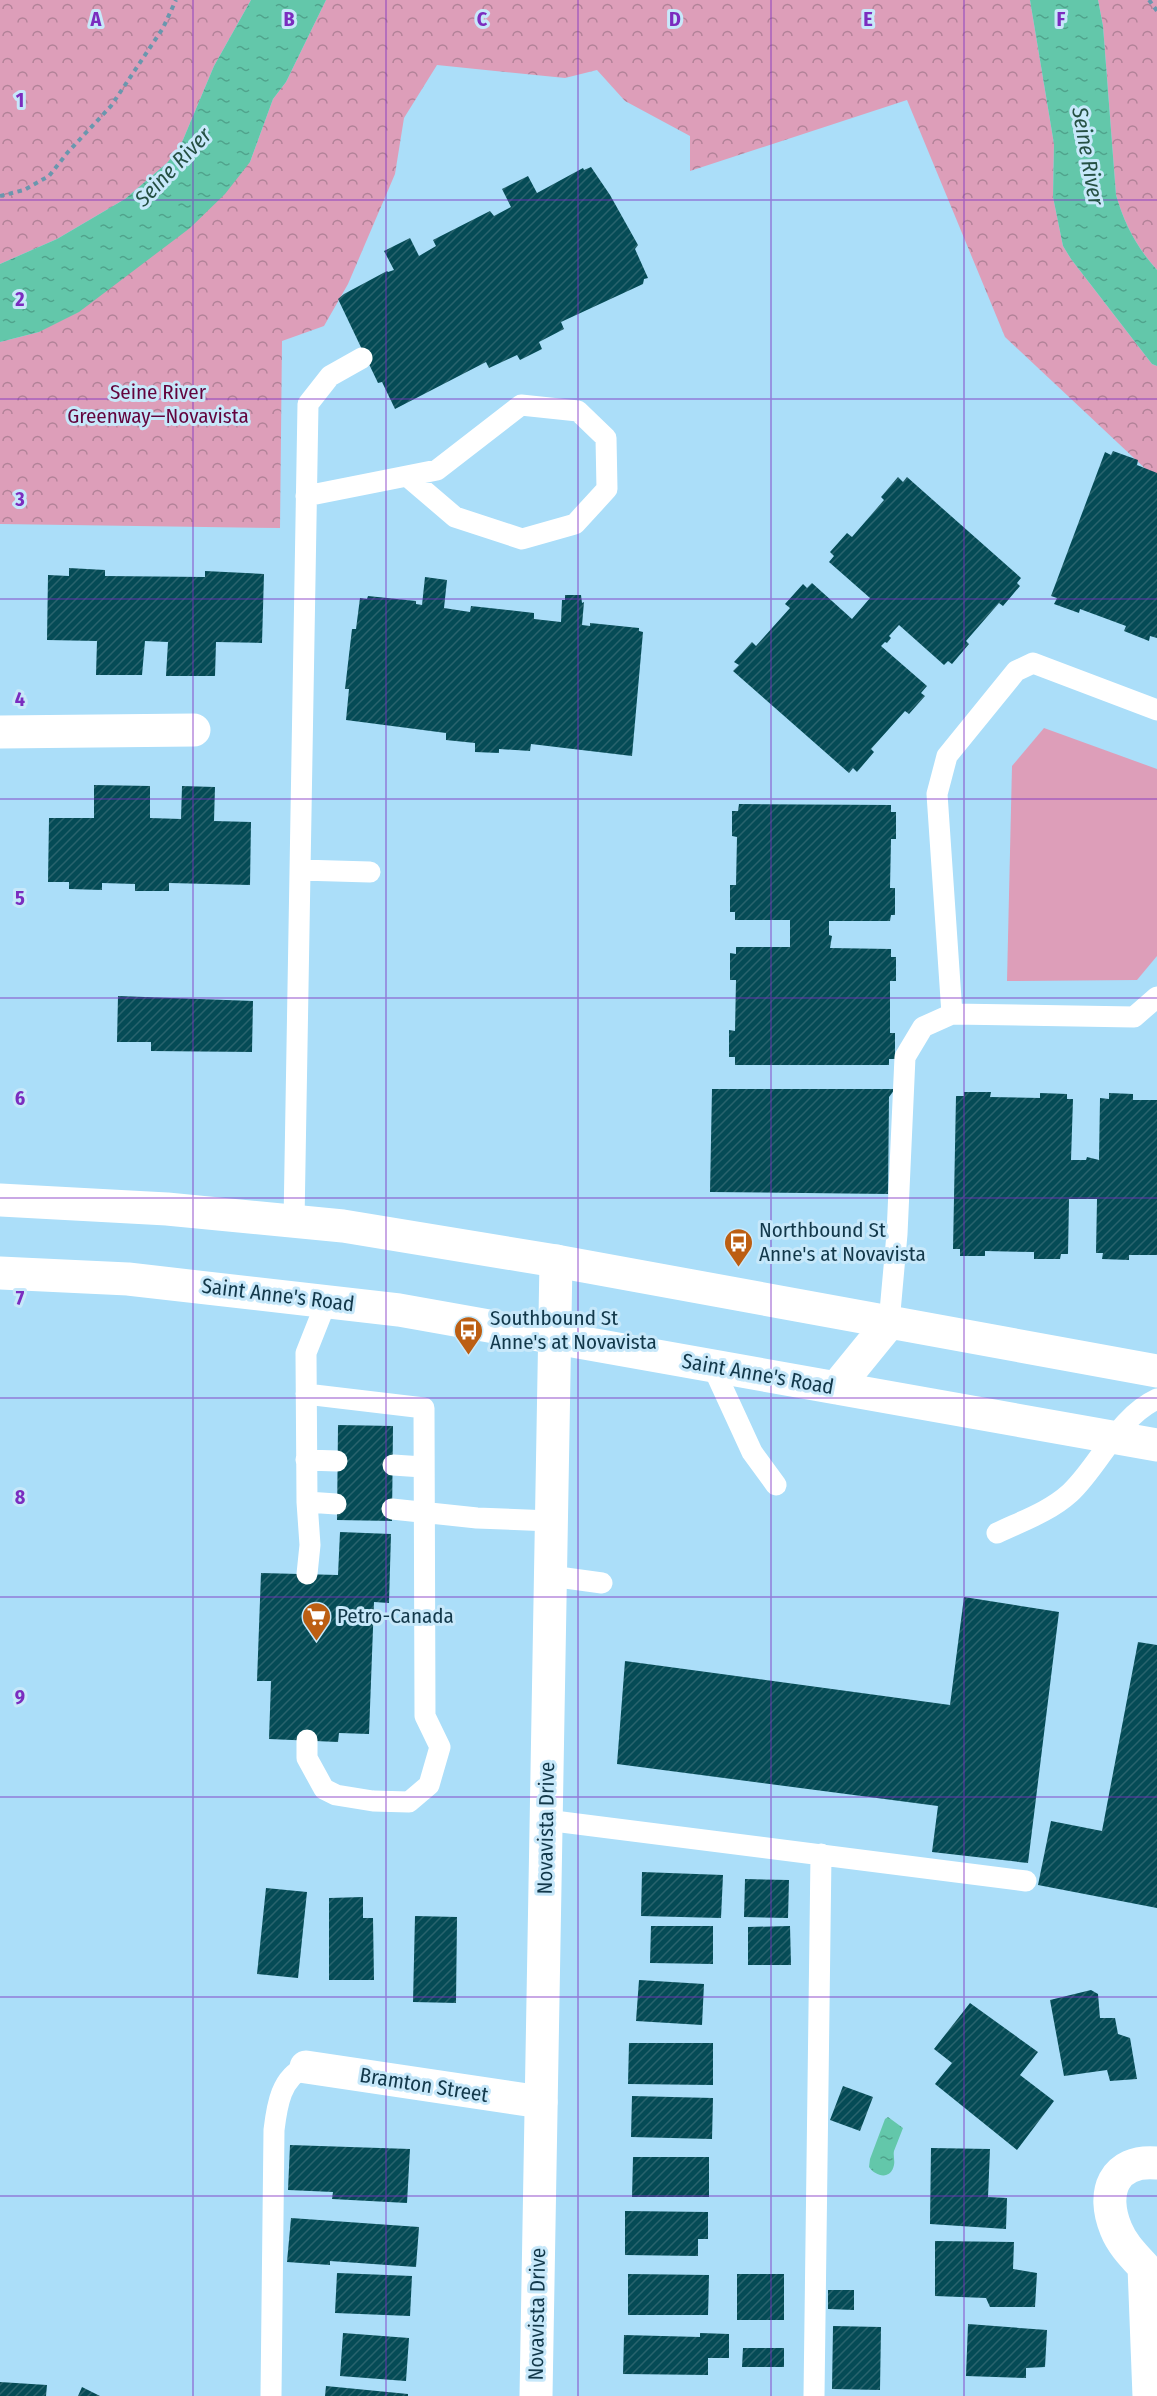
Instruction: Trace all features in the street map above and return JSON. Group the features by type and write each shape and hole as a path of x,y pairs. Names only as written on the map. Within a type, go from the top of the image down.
{"main road":[{"path":"0,732 194,730"},
{"path":"0,1200 167,1209 343,1226 556,1261 1157,1371"},
{"name":"Novavista Drive","path":"536,2396 556,1261"},
{"name":"Saint Anne's Road","path":"0,1273 128,1279 399,1310 1157,1445"},
{"path":"836,1388 889,1323"},
{"name":"Bramton Street","path":"306,2067 541,2102"},
{"path":"1149,2396 1151,2261 1125,2246 1116,2228 1110,2206 1110,2191 1116,2177 1127,2168 1145,2162 1157,2163"}],"lane":[{"path":"294,1222 308,404 330,376 362,358"},
{"path":"306,496 437,470 521,405 578,411 606,438 607,489 575,524 522,539 455,517 407,476"},
{"path":"952,1014 938,794 947,756 1016,671 1034,663 1157,710"},
{"path":"300,870 370,872"},
{"path":"889,1323 897,1234 905,1057 923,1027 952,1014 1134,1017 1157,997"},
{"path":"307,1574 310,1545 306,1460 306,1353 327,1300"},
{"path":"712,1365 752,1452 776,1485"},
{"path":"306,1394 424,1408 425,1716 440,1747 429,1785 409,1802 373,1801 336,1795 324,1789 307,1758 307,1740"},
{"path":"997,1533 1046,1510 1069,1494 1132,1418 1157,1399"},
{"path":"306,1460 337,1461"},
{"path":"393,1465 423,1467"},
{"path":"307,1502 336,1504"},
{"path":"392,1509 477,1518 551,1521"},
{"path":"550,1576 602,1583"},
{"path":"546,1820 1026,1881"},
{"path":"814,2396 821,1854"},
{"path":"271,2396 274,2130 280,2094 296,2071 306,2067"}],"path":[{"path":"0,196 24,190 49,176 111,106 163,28 176,0"},
{"path":"1149,0 1157,11"}],"green space":[{"path":"0,0 251,0 214,66 180,147 167,163 125,199 57,239 0,264"},
{"name":"Seine River Greenway—Novavista","path":"326,0 1030,0 1054,144 1053,197 1063,246 1152,364 1157,366 1157,476 1151,474 1005,337 907,100 690,171 690,136 625,101 597,70 565,78 437,65 404,118 395,174 348,284 324,326 282,341 280,528 0,524 0,342 39,332 250,162 273,99 286,82"},
{"path":"1098,0 1157,0 1157,270 1132,235 1116,195 1103,26"},
{"path":"1044,728 1157,769 1157,956 1137,980 1007,981 1012,766"}],"water":[{"name":"Seine River","path":"251,0 326,0 286,82 273,99 250,162 225,194 190,228 79,312 39,332 0,342 0,264 57,239 125,199 167,163 180,147 214,66"},
{"name":"Seine River","path":"1030,0 1098,0 1103,26 1116,195 1132,235 1157,270 1157,366 1152,364 1063,246 1053,197 1054,144"},
{"path":"888,2117 903,2128 894,2151 892,2170 887,2175 879,2175 869,2167 870,2159 885,2119"}],"building":[{"path":"591,167 610,195 638,245 635,249 648,278 644,279 643,284 561,322 564,329 539,342 542,349 520,360 517,355 489,368 486,362 395,409 382,382 378,383 338,299 387,271 394,270 384,251 410,238 419,256 436,246 433,240 490,211 494,216 511,207 502,189 528,176 537,193 583,168 584,170"},
{"path":"1113,451 1138,460 1137,465 1157,473 1157,638 1150,636 1149,641 1124,631 1126,626 1080,609 1079,613 1054,604 1057,598 1051,596 1105,452 1111,455"},
{"path":"898,477 903,482 907,477 1021,578 1017,583 1020,586 1003,606 999,603 966,641 969,644 952,664 948,661 944,665 899,625 889,636 891,638 887,643 881,646 927,686 921,693 925,696 909,714 905,711 871,749 874,752 857,772 853,768 849,773 733,671 739,665 734,662 752,642 756,646 790,608 785,604 803,584 807,588 812,583 852,619 870,598 829,562 834,556 830,552 847,533 852,537 884,500 881,497"},
{"path":"69,568 105,570 105,576 205,577 205,571 264,574 262,643 216,642 215,676 166,676 168,642 145,641 142,675 96,675 97,641 47,640 48,575 69,576"},
{"path":"425,577 447,580 444,608 470,612 471,606 534,613 534,619 561,622 562,600 565,600 565,595 581,595 582,603 584,602 582,625 590,626 590,623 639,628 639,631 643,632 632,756 531,744 530,751 499,749 499,753 475,752 475,743 446,740 446,733 346,720 349,689 345,689 352,629 356,629 360,598 367,599 368,596 416,601 416,604 422,605"},
{"path":"94,785 150,786 150,818 181,819 182,786 215,787 214,821 251,822 250,885 169,883 169,891 135,891 135,884 102,883 102,890 69,889 69,882 48,882 49,818 94,818"},
{"path":"739,804 891,805 891,812 896,812 896,839 891,839 890,888 895,888 895,915 891,915 890,921 829,921 829,935 832,936 830,948 891,949 891,957 896,957 896,981 890,981 890,1033 895,1033 895,1059 889,1059 889,1065 735,1065 735,1057 729,1057 729,1030 735,1031 736,980 730,980 730,953 736,954 736,947 790,947 790,920 735,920 735,912 730,912 730,885 736,885 737,837 732,836 732,811 738,811"},
{"path":"118,996 253,1001 252,1052 151,1051 151,1042 117,1042"},
{"path":"712,1089 895,1089 889,1097 888,1194 710,1192"},
{"path":"964,1092 991,1092 990,1097 1040,1098 1040,1093 1067,1094 1067,1099 1073,1099 1071,1160 1086,1160 1087,1157 1099,1160 1100,1098 1109,1099 1109,1093 1133,1094 1133,1100 1157,1100 1157,1255 1129,1255 1129,1260 1102,1259 1103,1253 1096,1253 1097,1199 1069,1199 1068,1254 1061,1254 1060,1259 1034,1259 1034,1252 985,1251 985,1256 960,1256 960,1249 953,1249 956,1096 964,1096"},
{"path":"338,1425 393,1426 392,1521 337,1520"},
{"name":"Petro-Canada","path":"340,1532 391,1534 389,1603 374,1602 369,1734 339,1733 338,1742 269,1739 271,1681 257,1681 261,1573 338,1575"},
{"path":"964,1597 1059,1612 1028,1863 932,1852 938,1806 617,1764 625,1661 950,1705"},
{"path":"1138,1642 1157,1645 1157,1908 1038,1885 1051,1821 1102,1831"},
{"path":"642,1872 723,1875 721,1918 641,1916"},
{"path":"745,1879 789,1880 788,1918 744,1917"},
{"path":"266,1888 307,1892 298,1978 257,1974"},
{"path":"363,1897 363,1918 373,1918 374,1980 329,1980 329,1898"},
{"path":"415,1916 457,1917 456,2003 413,2002"},
{"path":"651,1926 713,1926 713,1964 650,1963"},
{"path":"790,1926 791,1965 748,1965 748,1927"},
{"path":"639,1980 704,1984 702,2025 636,2021"},
{"path":"1091,1990 1098,1994 1100,2018 1115,2018 1118,2034 1130,2038 1137,2079 1110,2081 1107,2070 1064,2076 1050,2000"},
{"path":"970,2003 1038,2052 1020,2075 1054,2101 1017,2150 935,2084 952,2063 934,2049"},
{"path":"629,2043 713,2043 713,2085 628,2084"},
{"path":"843,2086 873,2097 860,2131 830,2120"},
{"path":"632,2096 713,2098 712,2139 631,2137"},
{"path":"290,2145 410,2149 407,2203 332,2199 333,2192 288,2190"},
{"path":"931,2148 990,2149 988,2197 1007,2198 1006,2229 930,2224"},
{"path":"633,2157 709,2157 709,2197 632,2197"},
{"path":"625,2211 708,2212 708,2239 698,2239 698,2256 625,2255"},
{"path":"291,2218 419,2227 416,2267 330,2261 330,2265 287,2262"},
{"path":"935,2241 1014,2242 1013,2269 1037,2273 1035,2307 990,2307 986,2298 935,2296"},
{"path":"337,2273 412,2276 410,2316 335,2313"},
{"path":"628,2274 709,2275 708,2315 628,2315"},
{"path":"737,2274 784,2274 784,2320 737,2320"},
{"path":"828,2290 854,2290 854,2310 828,2309"},
{"path":"968,2324 1047,2330 1045,2367 1026,2368 1026,2378 966,2376"},
{"path":"833,2326 881,2327 880,2390 832,2389"},
{"path":"343,2333 409,2338 406,2381 340,2376"},
{"path":"700,2333 729,2334 729,2358 708,2358 708,2375 623,2374 624,2335 700,2337"},
{"path":"743,2348 784,2348 784,2367 742,2367"},
{"path":"0,2382 47,2385 46,2396 0,2396"},
{"path":"326,2386 408,2394 408,2396 325,2396"},
{"path":"82,2387 100,2396 78,2396"}],"place":[{"name":"Northbound St Anne's at Novavista","path":"738,1268"},
{"name":"Southbound St Anne's at Novavista","path":"469,1356"},
{"name":"Petro-Canada","path":"316,1642"}]}
